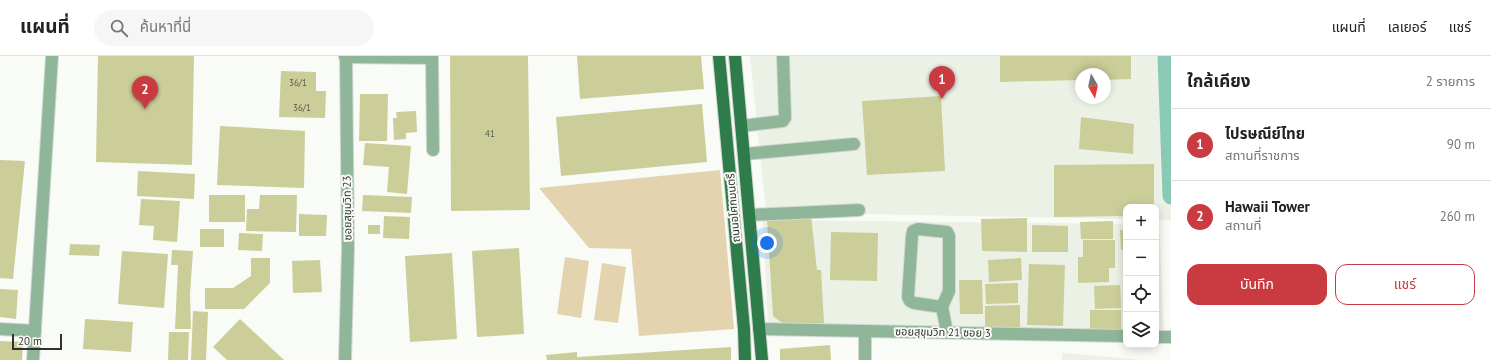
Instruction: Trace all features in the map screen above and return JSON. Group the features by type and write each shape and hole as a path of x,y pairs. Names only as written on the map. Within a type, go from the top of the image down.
{"main road":[{"name":"ถนนอโศกมนตรี","path":"719,56 744,329 745,360"},
{"name":"ถนนอโศกมนตรี","path":"735,56 762,360"}],"street":[{"path":"33,360 52,56"},
{"path":"346,56 432,57 433,150"},
{"name":"ซอยสุขุมวิท 23","path":"345,360 348,248 346,56"},
{"path":"742,126 779,122 784,120 784,56"},
{"path":"744,154 854,144"},
{"path":"749,215 859,210"},
{"path":"942,307 910,302 908,297 912,236 913,231 918,229 947,232 949,236 949,291 942,307 946,332"},
{"path":"0,329 35,330"},
{"name":"ซอยสุขุมวิท 21 ซอย 3","path":"759,329 1123,336"},
{"path":"865,331 865,360"}],"shaded area":[{"path":"750,56 1164,56 1171,220 1159,220 1159,204 1123,204 1123,219 766,212"},
{"path":"720,170 734,329 639,336 631,249 589,248 539,188"},
{"path":"763,220 1123,224 1123,336 768,326"},
{"path":"1159,224 1164,336 1159,336"},
{"path":"565,257 589,261 581,318 557,314"},
{"path":"602,263 626,267 618,323 594,320"},
{"path":"1062,353 1145,360 1062,360"}],"building":[{"path":"98,56 194,56 192,165 96,162"},
{"path":"450,56 528,56 530,210 451,211"},
{"path":"577,56 701,56 704,89 580,99"},
{"path":"1000,56 1131,56 1131,79 1111,80 1111,68 1075,68 1075,80 1000,82"},
{"path":"281,71 316,72 316,91 326,91 325,118 279,117"},
{"path":"360,94 388,94 387,141 359,141"},
{"path":"941,96 945,171 867,175 862,101"},
{"path":"702,104 707,162 561,176 556,117"},
{"path":"416,111 417,132 406,133 406,139 394,140 393,118 397,118 396,112"},
{"path":"1081,117 1134,124 1133,154 1079,149"},
{"path":"220,126 305,131 304,188 217,185"},
{"path":"365,143 411,146 407,194 387,192 389,167 363,165"},
{"path":"0,160 25,161 13,279 0,278"},
{"path":"1154,164 1154,204 1123,204 1123,216 1054,217 1054,165"},
{"path":"138,171 195,174 194,199 137,196"},
{"path":"209,195 245,195 245,222 209,222"},
{"path":"260,195 297,195 296,232 246,231 247,209 259,209"},
{"path":"363,195 412,197 411,213 362,211"},
{"path":"141,199 180,201 177,242 153,240 154,226 139,225"},
{"path":"299,214 327,215 326,236 299,236"},
{"path":"811,215 817,270 821,270 824,323 785,325 773,316 767,218"},
{"path":"384,216 410,217 409,239 383,238"},
{"path":"1027,218 1027,252 982,251 981,219"},
{"path":"1113,221 1113,239 1081,239 1080,222"},
{"path":"368,225 380,225 380,234 368,234"},
{"path":"1032,225 1068,226 1068,252 1032,252"},
{"path":"200,229 224,229 224,247 200,247"},
{"path":"1120,230 1123,230 1123,250 1121,250"},
{"path":"831,232 878,233 877,281 830,280"},
{"path":"239,233 263,234 262,251 238,250"},
{"path":"1083,240 1115,240 1115,268 1109,268 1109,282 1078,283 1078,257 1083,257"},
{"path":"70,244 100,245 99,256 69,255"},
{"path":"519,248 524,334 477,337 472,251"},
{"path":"172,250 193,251 190,294 191,329 175,329 178,265 171,265"},
{"path":"122,251 168,254 164,308 118,304"},
{"path":"452,253 457,339 410,342 405,256"},
{"path":"251,258 270,258 270,283 244,309 205,309 205,288 233,288 251,276"},
{"path":"1021,258 1022,280 989,282 988,260"},
{"path":"320,260 322,292 293,293 292,261"},
{"path":"1029,264 1065,265 1063,326 1027,325"},
{"path":"959,280 982,280 983,314 960,314"},
{"path":"1018,283 1018,303 986,304 985,284"},
{"path":"1120,285 1121,308 1095,309 1094,286"},
{"path":"0,289 18,290 16,319 0,317"},
{"path":"1020,305 1020,328 985,328 985,306"},
{"path":"1090,310 1121,310 1121,330 1090,330"},
{"path":"193,311 208,312 206,360 191,360"},
{"path":"85,319 133,322 131,352 83,349"},
{"path":"240,319 284,360 227,360 213,347"},
{"path":"169,332 189,332 188,360 168,360"},
{"path":"0,341 23,342 22,360 0,360"},
{"path":"830,345 831,360 780,360 780,349"},
{"path":"731,347 731,360 547,360 546,355 577,352 577,357"}],"waterway":[{"path":"1166,56 1171,196"}],"place":[{"name":"ไปรษณีย์ไทย","path":"942,99"},
{"name":"Hawaii Tower","path":"145,109"}]}
